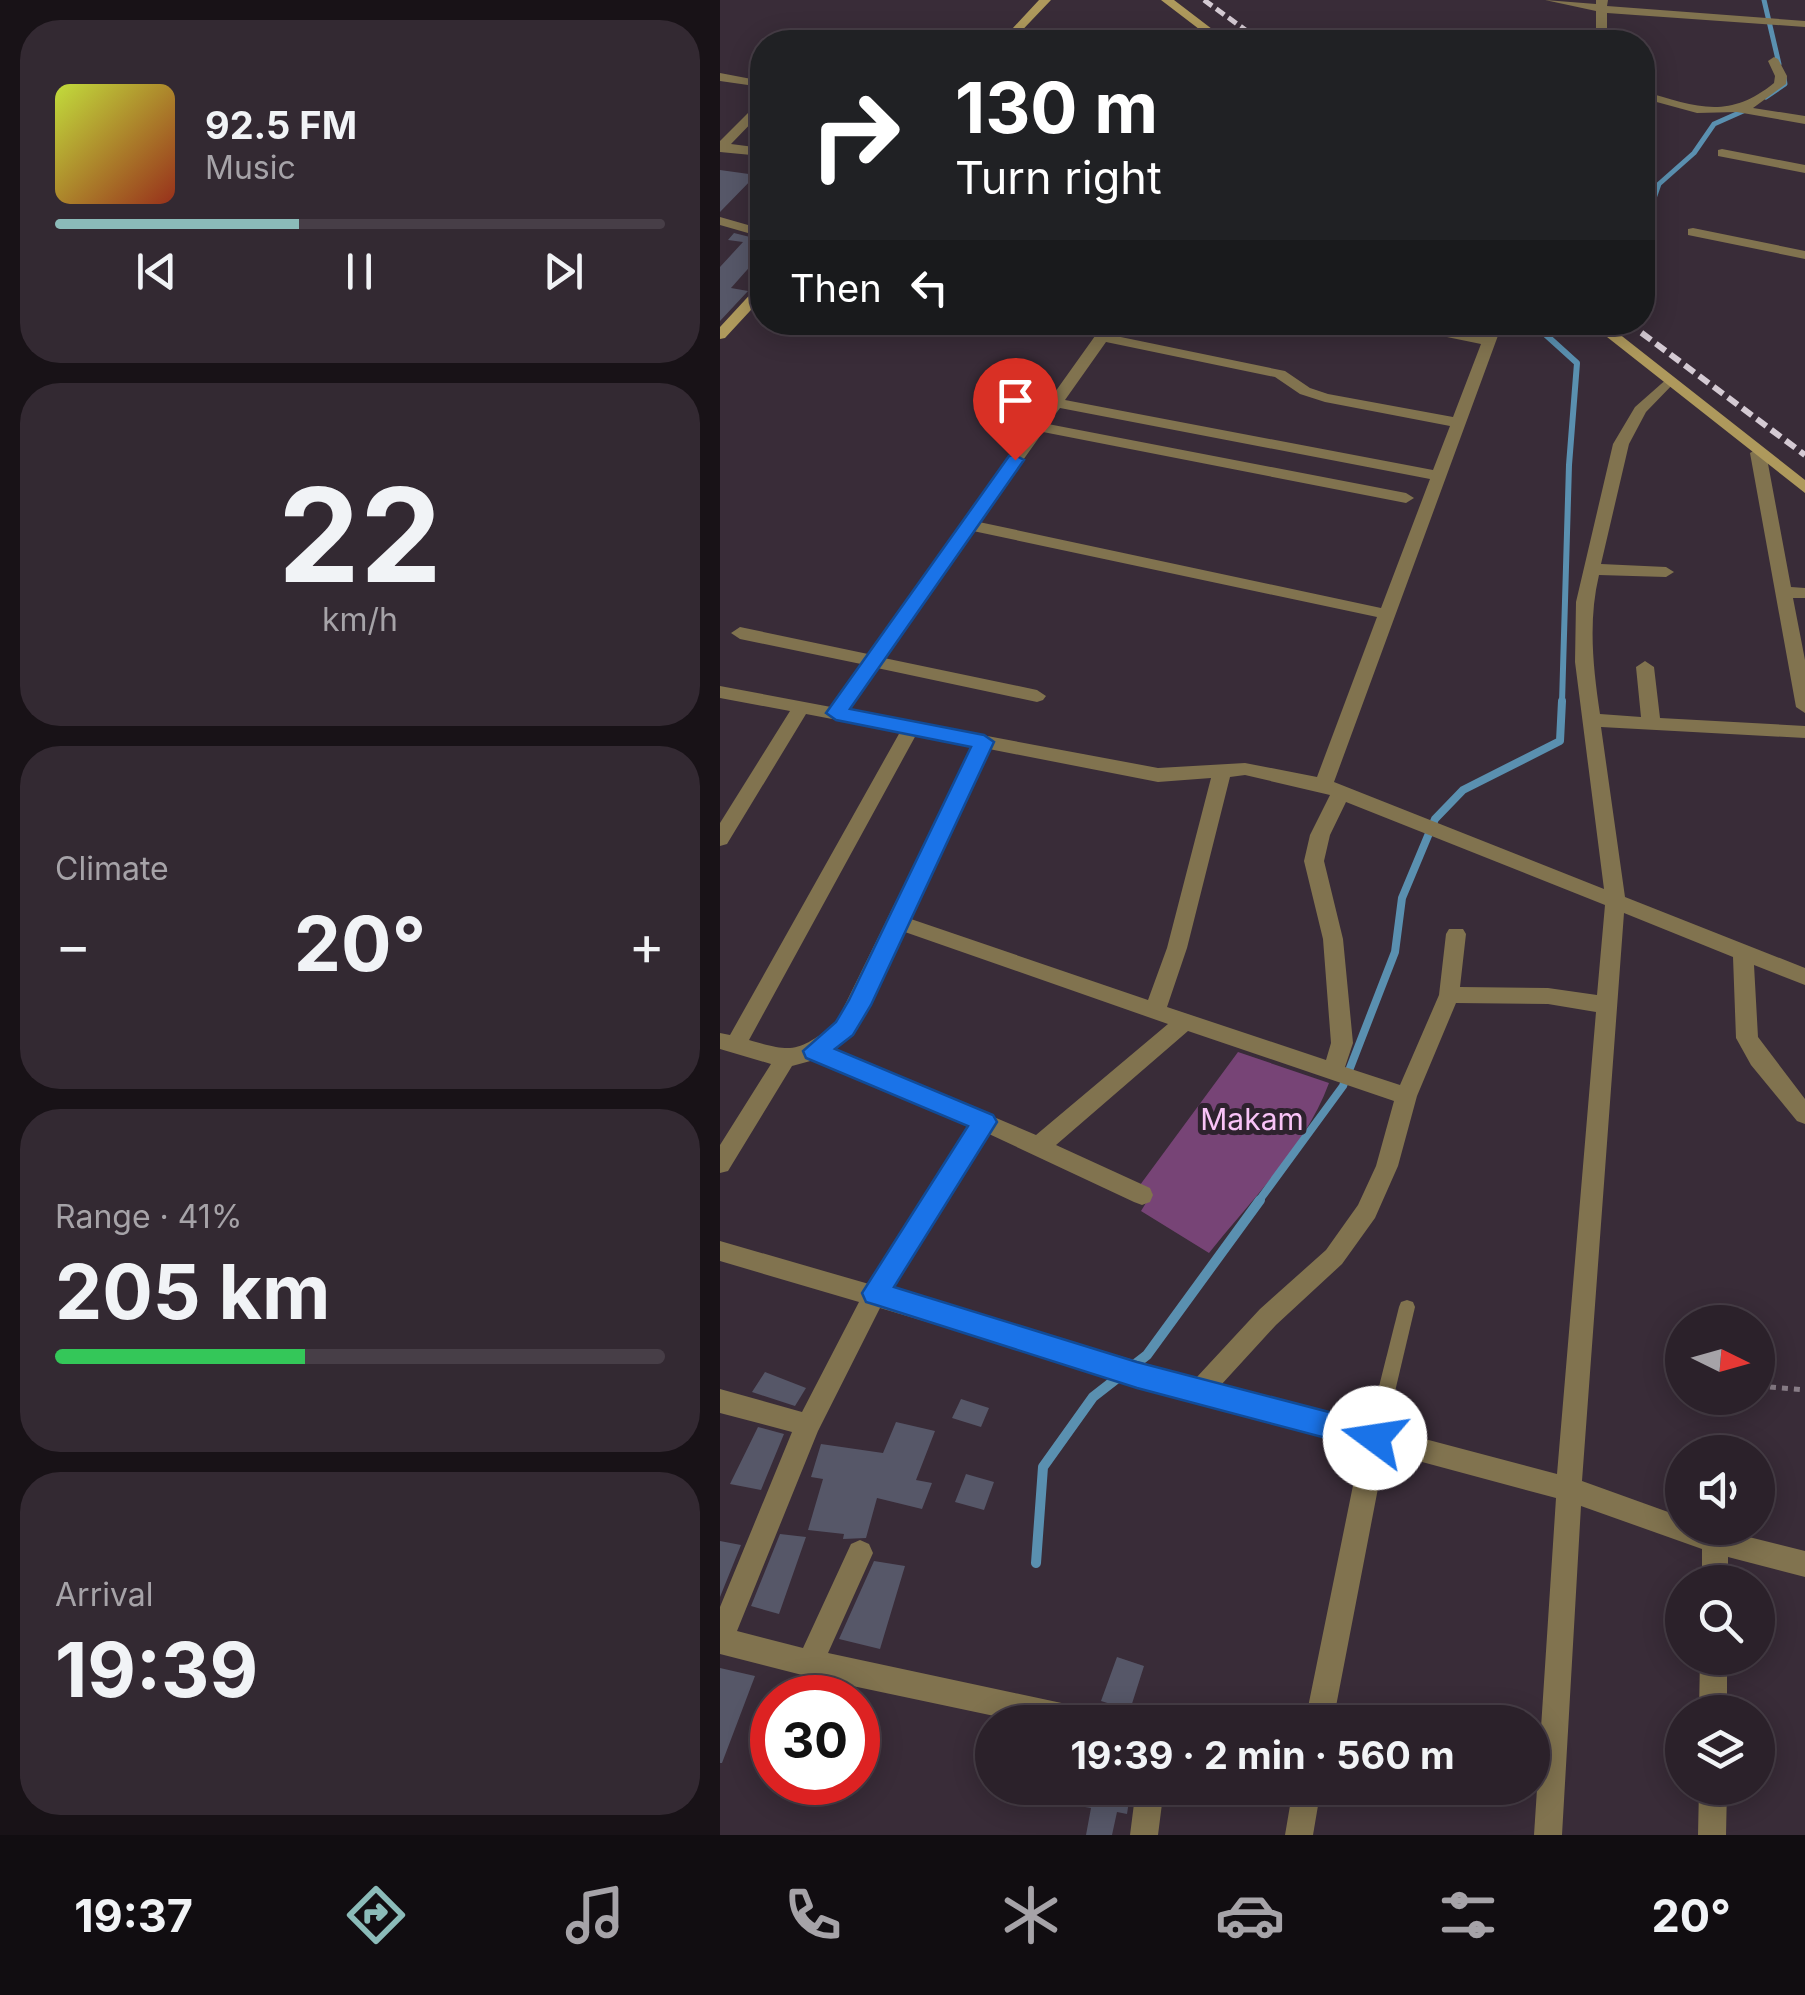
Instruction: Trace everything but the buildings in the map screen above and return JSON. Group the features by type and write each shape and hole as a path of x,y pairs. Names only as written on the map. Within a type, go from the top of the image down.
{"street":[{"path":"1017,30 1046,0"},
{"path":"1168,0 1207,30"},
{"path":"1551,0 1805,24"},
{"path":"1602,30 1603,4"},
{"path":"1744,110 1780,84 1774,61"},
{"path":"720,78 750,82"},
{"path":"1655,98 1708,113 1744,110 1805,120"},
{"path":"721,147 750,118"},
{"path":"721,147 750,151"},
{"path":"1722,153 1805,169"},
{"path":"720,220 750,230"},
{"path":"1693,232 1805,255"},
{"path":"720,335 750,303"},
{"path":"836,713 1104,335"},
{"path":"1128,335 1280,374 1305,391 1325,398 1455,422"},
{"path":"1455,335 1489,341"},
{"path":"1341,1076 1335,956 1314,860 1332,788 1491,335"},
{"path":"1611,335 1805,488"},
{"path":"1548,1835 1569,1490 1615,900 1582,631 1590,569 1621,444 1640,410 1668,381"},
{"path":"1056,403 1439,476"},
{"path":"1038,428 1406,498"},
{"path":"1758,453 1805,707"},
{"path":"969,526 1377,612"},
{"path":"1590,569 1666,572"},
{"path":"1784,592 1805,592"},
{"path":"740,633 1037,696"},
{"path":"1645,667 1651,721"},
{"path":"720,692 1167,776 1222,768 1274,774 1332,788 1805,977"},
{"path":"720,839 800,708"},
{"path":"1594,720 1805,732"},
{"path":"912,727 728,1044 785,1059 815,1051 844,1029 984,742"},
{"path":"1155,1011 1177,948 1222,768"},
{"path":"898,922 1182,1023 1406,1096"},
{"path":"1199,1392 1268,1317 1327,1264 1355,1230 1379,1187 1406,1096 1449,994 1456,934"},
{"path":"1743,954 1748,1038 1759,1059 1805,1115"},
{"path":"1449,994 1548,996 1606,1005"},
{"path":"1038,1147 1182,1023"},
{"path":"815,1051 984,1122 1142,1196"},
{"path":"720,1164 785,1059"},
{"path":"984,1122 876,1293 808,1426 720,1640 810,1664 1004,1705"},
{"path":"720,1251 876,1293 1137,1375 1569,1490 1665,1524"},
{"path":"720,1401 808,1426"},
{"path":"1322,1705 1375,1438"},
{"path":"1731,1545 1805,1564"},
{"path":"810,1664 860,1552"},
{"path":"1144,1835 1148,1805"},
{"path":"1299,1835 1304,1805"},
{"path":"1712,1805 1712,1835"}],"lane":[{"path":"1375,1438 1407,1307"}],"path":[{"path":"1775,1387 1805,1390"}],"green space":[{"name":"Makam","path":"1238,1052 1329,1083 1292,1151 1209,1253 1141,1211 1152,1193 1140,1185"}],"waterway":[{"path":"1764,0 1779,64"},
{"path":"1766,97 1785,84 1784,77"},
{"path":"1655,196 1659,184 1694,153 1714,124 1750,108"},
{"path":"1546,335 1577,363 1569,465 1562,703"},
{"path":"1258,1202 1343,1086 1395,952 1402,898 1435,819 1463,790 1560,741 1562,701"},
{"path":"1036,1563 1043,1467 1093,1397 1147,1355 1260,1200"}],"railway":[{"path":"1204,0 1245,30"},
{"path":"1644,335 1805,455"}],"route":[{"path":"1015,460 836,713 984,742 859,1005 844,1029 815,1051 984,1122 876,1293 1137,1375 1375,1438"}]}
